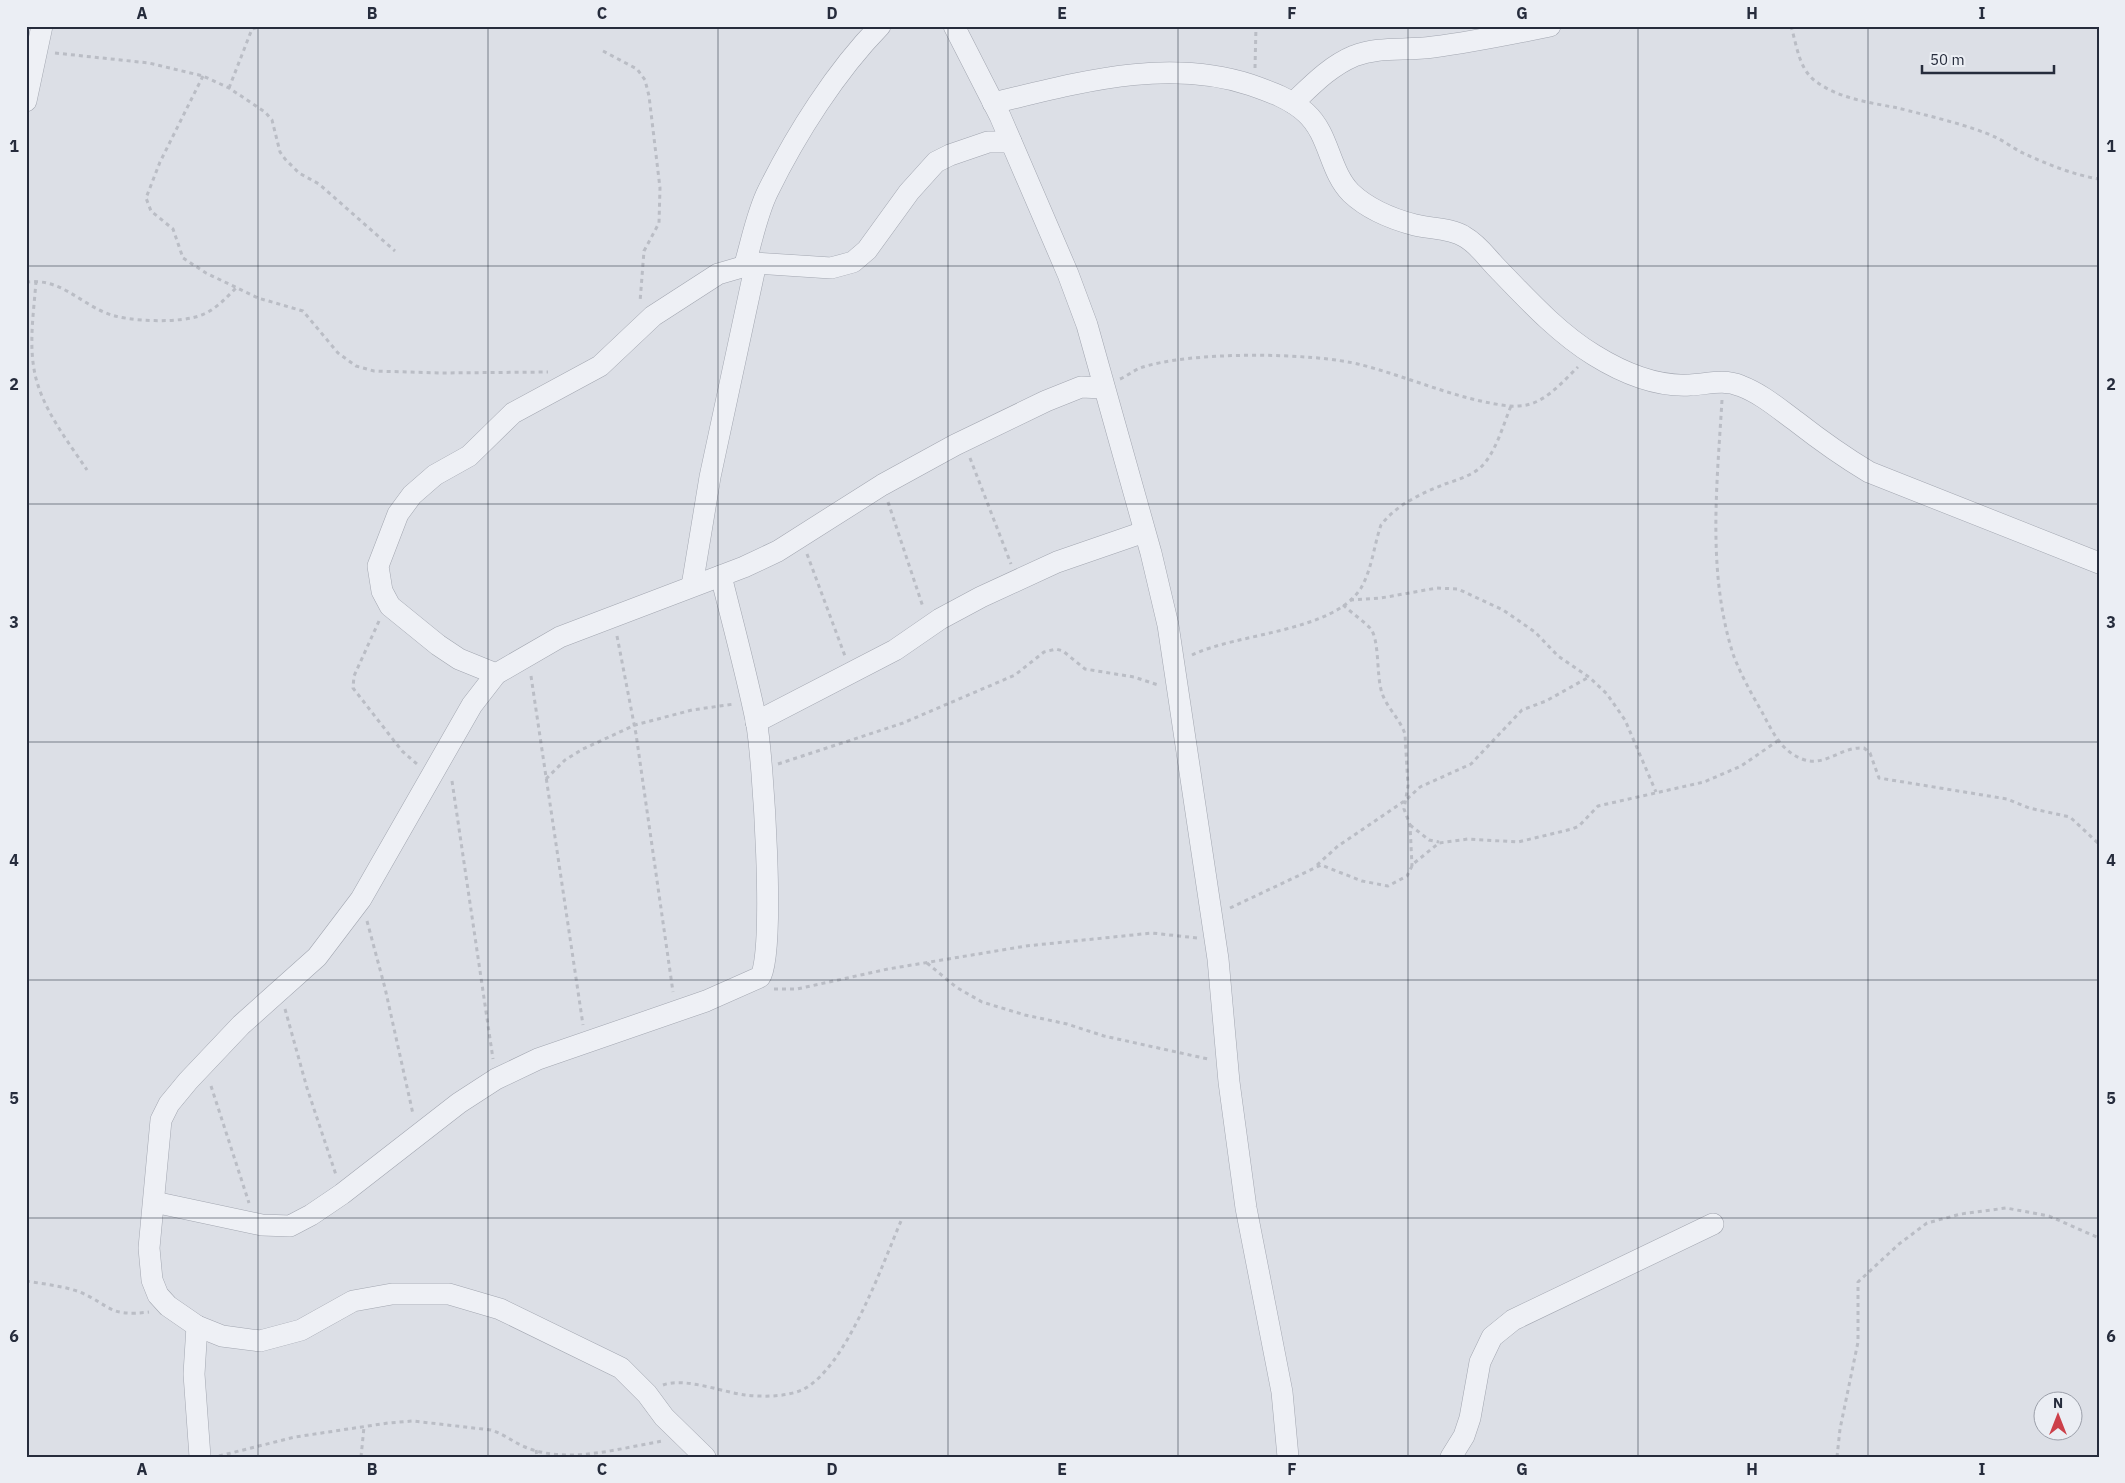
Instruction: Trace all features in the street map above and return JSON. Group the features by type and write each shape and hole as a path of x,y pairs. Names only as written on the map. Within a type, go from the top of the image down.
{"street":[{"path":"26,101 42,26"},
{"path":"692,586 750,264 767,192 808,122 838,76 857,50 880,26"},
{"path":"954,26 1011,142 1068,274 1087,325 1168,625 1215,940 1227,1064 1246,1208 1282,1392 1288,1457"},
{"path":"1293,102 1327,71 1352,57 1369,51 1386,48 1432,47 1550,26"},
{"path":"993,103 1100,78 1187,72 1211,75 1254,86 1293,102 1319,127 1342,180 1349,190 1362,202 1385,214 1413,224 1464,236 1479,248 1496,268 1567,335 1592,354 1641,379 1659,383 1692,385 1724,382 1740,385 1766,399 1846,459 1869,472 2099,563"},
{"path":"496,674 459,659 438,645 388,602 382,591 378,566 398,514 412,495 435,474 469,456 513,412 600,366 653,316 718,274 750,264 831,268 853,262 868,250 909,192 936,162 950,155 988,142 1011,142"},
{"path":"705,1457 664,1417 647,1394 621,1368 500,1309 449,1294 392,1294 353,1302 336,1308 301,1330 260,1341 222,1336 197,1326 168,1306 158,1295 152,1280 149,1248 161,1120 169,1104 204,1064 241,1025 317,957 362,899 444,774 472,705 496,674 560,637 721,576 778,551 882,485 1046,400 1081,387 1104,388"},
{"path":"756,722 851,674 895,650 929,626 1017,580 1057,562 1144,532"},
{"path":"154,1202 256,1223 290,1226 311,1215 342,1194 459,1103 496,1079 538,1059 676,1011 738,988 760,977 763,972 767,934 765,813 761,770 756,722 721,576"},
{"path":"1451,1457 1464,1436 1470,1418 1480,1362 1492,1337 1513,1320 1713,1224"},
{"path":"197,1326 194,1374 200,1457"}],"path":[{"path":"229,88 252,29 278,26"},
{"path":"1254,86 1256,26"},
{"path":"1791,26 1803,67 1810,77 1819,84 1838,93 1870,103 1899,109 1996,137 2023,153 2084,177 2099,179"},
{"path":"603,51 637,70 645,80 649,96 660,188 659,223 644,251 638,330"},
{"path":"37,52 149,63 203,76 229,88 265,112 272,120 280,152 299,173 326,190 395,251"},
{"path":"203,76 160,162 146,198 151,211 173,229 179,243 180,255 183,258 236,288 258,298 303,311 338,353 356,366 374,371 441,373 552,372"},
{"path":"26,282 36,281 62,286 106,314 138,320 189,318 202,315 212,309 236,288"},
{"path":"36,281 32,342 34,370 42,396 64,437 88,470"},
{"path":"1104,388 1140,368 1184,360 1234,356 1326,358 1362,365 1417,384 1474,399 1521,406 1546,397 1592,354"},
{"path":"1724,382 1716,568 1720,602 1733,655 1753,696 1788,752 1804,760 1822,761 1846,749 1864,748 1874,760 1880,778 2007,799 2029,808 2070,817 2099,844"},
{"path":"1174,665 1210,646 1298,626 1324,617 1343,605 1360,589 1366,578 1376,540 1387,518 1419,495 1466,476 1480,468 1496,440 1511,406"},
{"path":"964,441 1017,580"},
{"path":"882,485 929,626"},
{"path":"801,537 851,674"},
{"path":"1349,600 1381,598 1438,588 1458,588 1503,610 1535,632 1558,656 1588,677 1607,694 1625,720 1656,792"},
{"path":"388,602 354,676 353,688 402,751 421,766 444,774 496,1079"},
{"path":"1343,605 1371,629 1375,636 1378,682 1383,696 1405,734 1408,786 1405,816 1410,825 1429,840 1439,843"},
{"path":"613,616 635,725 676,1011"},
{"path":"761,770 903,723 1015,675 1044,652 1056,649 1063,651 1085,669 1155,683 1179,699"},
{"path":"528,655 586,1041"},
{"path":"1212,918 1259,893 1294,879 1316,866 1338,846 1406,800 1420,787 1471,764 1522,710 1546,701 1588,677"},
{"path":"546,780 565,760 583,749 635,725 692,710 751,700"},
{"path":"1316,866 1326,865 1362,881 1384,887 1402,880 1412,866 1439,843 1458,839 1505,843 1536,839 1580,826 1598,806 1704,782 1741,766 1779,740"},
{"path":"1410,825 1412,866"},
{"path":"362,899 385,988 418,1134"},
{"path":"760,977 770,989 779,991 797,989 888,969 1016,947 1097,937 1152,933 1215,940"},
{"path":"927,963 956,987 982,1002 1025,1016 1067,1024 1104,1036 1180,1051 1227,1064"},
{"path":"280,992 307,1088 342,1194"},
{"path":"204,1064 256,1223"},
{"path":"1838,1457 1840,1429 1858,1342 1858,1282 1899,1244 1927,1222 1961,1214 2006,1208 2049,1216 2099,1238"},
{"path":"647,1394 667,1384 677,1383 746,1395 768,1396 794,1392 808,1386 834,1359 862,1313 901,1221"},
{"path":"26,1281 79,1292 122,1314 151,1311 168,1306"},
{"path":"214,1457 295,1438 413,1421 450,1424 503,1434 524,1447 567,1455 585,1454 686,1438"},
{"path":"361,1457 364,1427"},
{"path":"536,1450 537,1457"}]}
